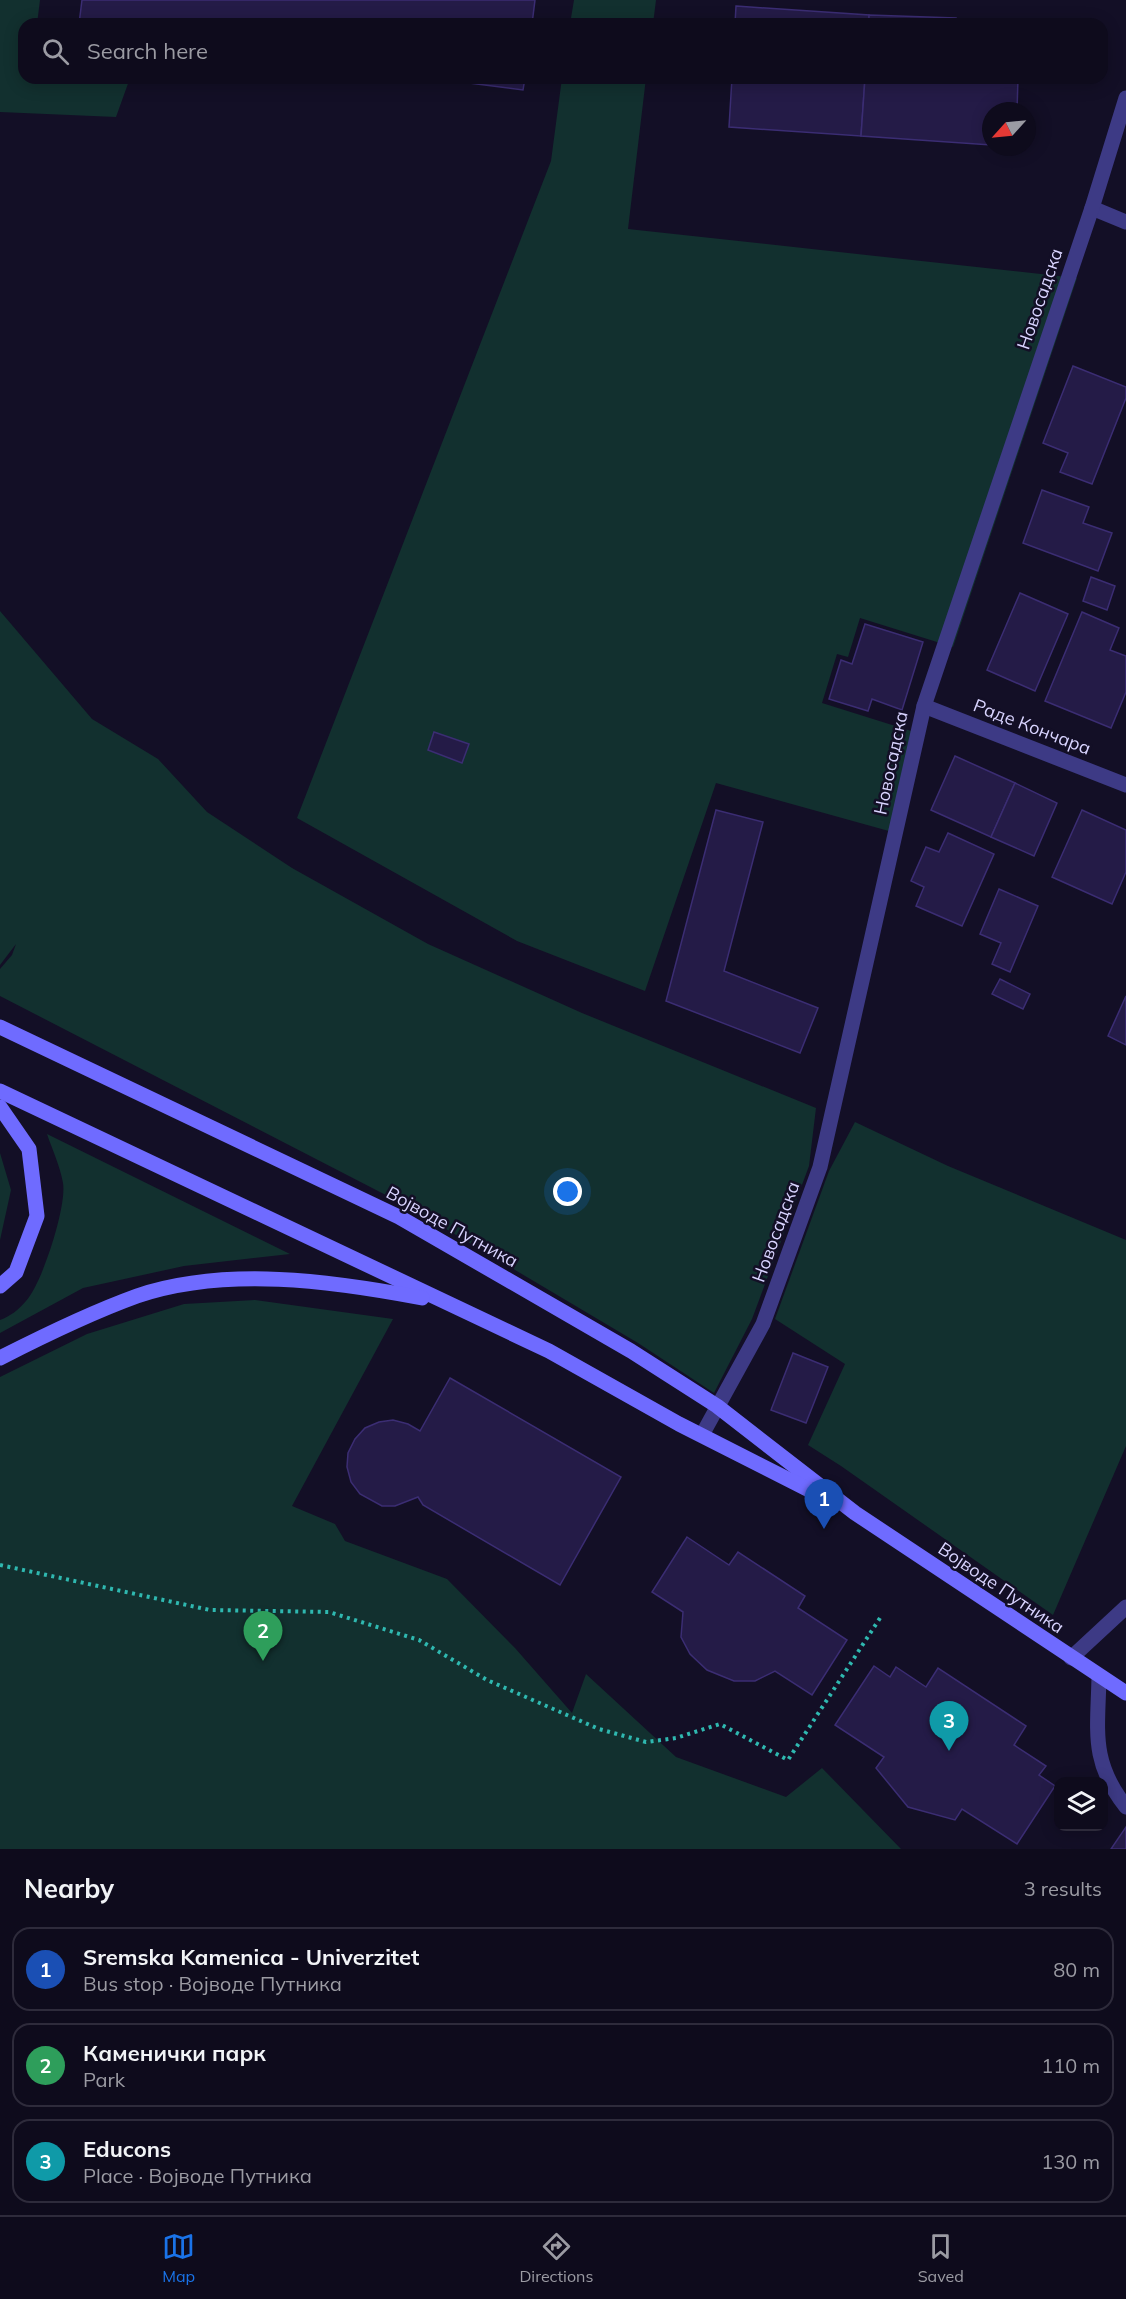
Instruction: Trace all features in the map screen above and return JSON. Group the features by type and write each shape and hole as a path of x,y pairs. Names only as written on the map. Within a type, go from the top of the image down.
{"main road":[{"name":"Војводе Путника","path":"0,1027 399,1217 631,1351 717,1406 855,1514 1126,1693"},
{"name":"Војводе Путника","path":"0,1091 549,1351 702,1435 855,1514"},
{"path":"0,1107 29,1149 37,1216 16,1272 0,1286"},
{"path":"0,1358 63,1326 140,1296 217,1280 283,1280 348,1284 445,1303"}],"street":[{"name":"Новосадска","path":"702,1435 717,1406 738,1374 763,1324 820,1167 924,706 1092,208 1126,98"},
{"path":"1092,208 1126,222"},
{"name":"Раде Кончара","path":"924,706 1126,785"},
{"path":"1071,1658 1126,1607"},
{"path":"1099,1676 1097,1746 1104,1774 1126,1807"}],"path":[{"path":"0,1565 210,1610 329,1612 419,1640 487,1680 599,1729 646,1742 676,1738 720,1724 788,1760 880,1618"}],"green space":[{"path":"0,0 40,0 38,18 18,18 18,84 128,84 116,117 0,112"},
{"path":"574,0 656,0 654,18 571,18"},
{"path":"561,84 645,84 628,229 1077,278 953,647 860,618 848,657 837,654 822,703 924,735 896,833 716,783 645,991 517,941 297,818 551,161"},
{"path":"0,611 92,719 158,759 207,812 292,868 428,944 582,1013 816,1108 809,1166 752,1319 714,1393 638,1343 409,1207 0,996 0,969 12,955 16,944 0,965"},
{"path":"855,1122 948,1166 1126,1240 1126,1446 1053,1615 808,1445 845,1364 775,1319 829,1171"},
{"path":"47,1134 290,1254 184,1266 83,1288 0,1333 0,1320 8,1317 26,1301 39,1279 57,1226 63,1183"},
{"path":"0,1153 11,1190 0,1240"},
{"path":"255,1300 393,1319 292,1506 335,1524 345,1541 447,1579 515,1648 572,1713 586,1674 676,1757 786,1797 822,1768 901,1849 0,1849 0,1377 87,1334 184,1304"}],"building":[{"path":"82,0 535,0 533,18 80,18"},
{"path":"736,6 869,15 869,18 735,18"},
{"path":"869,15 956,18 869,18"},
{"path":"476,84 524,84 523,90"},
{"path":"732,84 865,84 861,136 729,127"},
{"path":"865,84 1018,84 1017,102 982,102 982,144 861,136"},
{"path":"1073,366 1126,387 1126,398 1092,484 1060,472 1068,453 1043,443"},
{"path":"1042,490 1089,507 1083,523 1112,533 1098,571 1023,543"},
{"path":"1091,577 1115,586 1107,610 1083,601"},
{"path":"1020,593 1068,614 1035,691 987,670"},
{"path":"1082,612 1119,628 1110,650 1126,656 1126,692 1111,728 1045,701"},
{"path":"865,624 923,642 902,710 872,699 868,711 829,699 841,660 852,664"},
{"path":"434,732 469,744 462,763 428,750"},
{"path":"955,756 1015,783 991,837 931,810"},
{"path":"1015,783 1057,803 1034,856 991,837"},
{"path":"716,810 763,822 724,971 818,1008 800,1053 666,1001"},
{"path":"1082,810 1126,830 1126,872 1112,904 1052,877"},
{"path":"948,833 994,854 962,926 916,906 924,887 911,881 926,847 939,852"},
{"path":"999,889 1038,906 1010,972 992,964 1001,943 980,934"},
{"path":"1000,979 1030,994 1023,1009 992,994"},
{"path":"1126,996 1126,1045 1108,1036"},
{"path":"793,1353 828,1367 806,1423 771,1410"},
{"path":"450,1378 621,1477 560,1585 423,1505 418,1497 395,1506 382,1506 360,1494 351,1482 347,1467 348,1453 355,1439 365,1428 379,1422 393,1420 408,1424 420,1431"},
{"path":"687,1537 729,1565 738,1552 805,1596 798,1608 847,1640 812,1695 775,1671 755,1681 734,1681 707,1670 690,1654 681,1637 683,1612 652,1592"},
{"path":"874,1666 890,1677 896,1667 926,1687 938,1668 1026,1726 1014,1745 1046,1766 1039,1775 1054,1788 1017,1844 962,1809 955,1820 908,1807 876,1768 884,1757 835,1725"},
{"path":"1126,1827 1126,1849 1111,1849"}],"place":[{"name":"Sremska Kamenica - Univerzitet","path":"824,1529"},
{"name":"Каменички парк","path":"263,1661"},
{"name":"Educons","path":"949,1751"}]}
